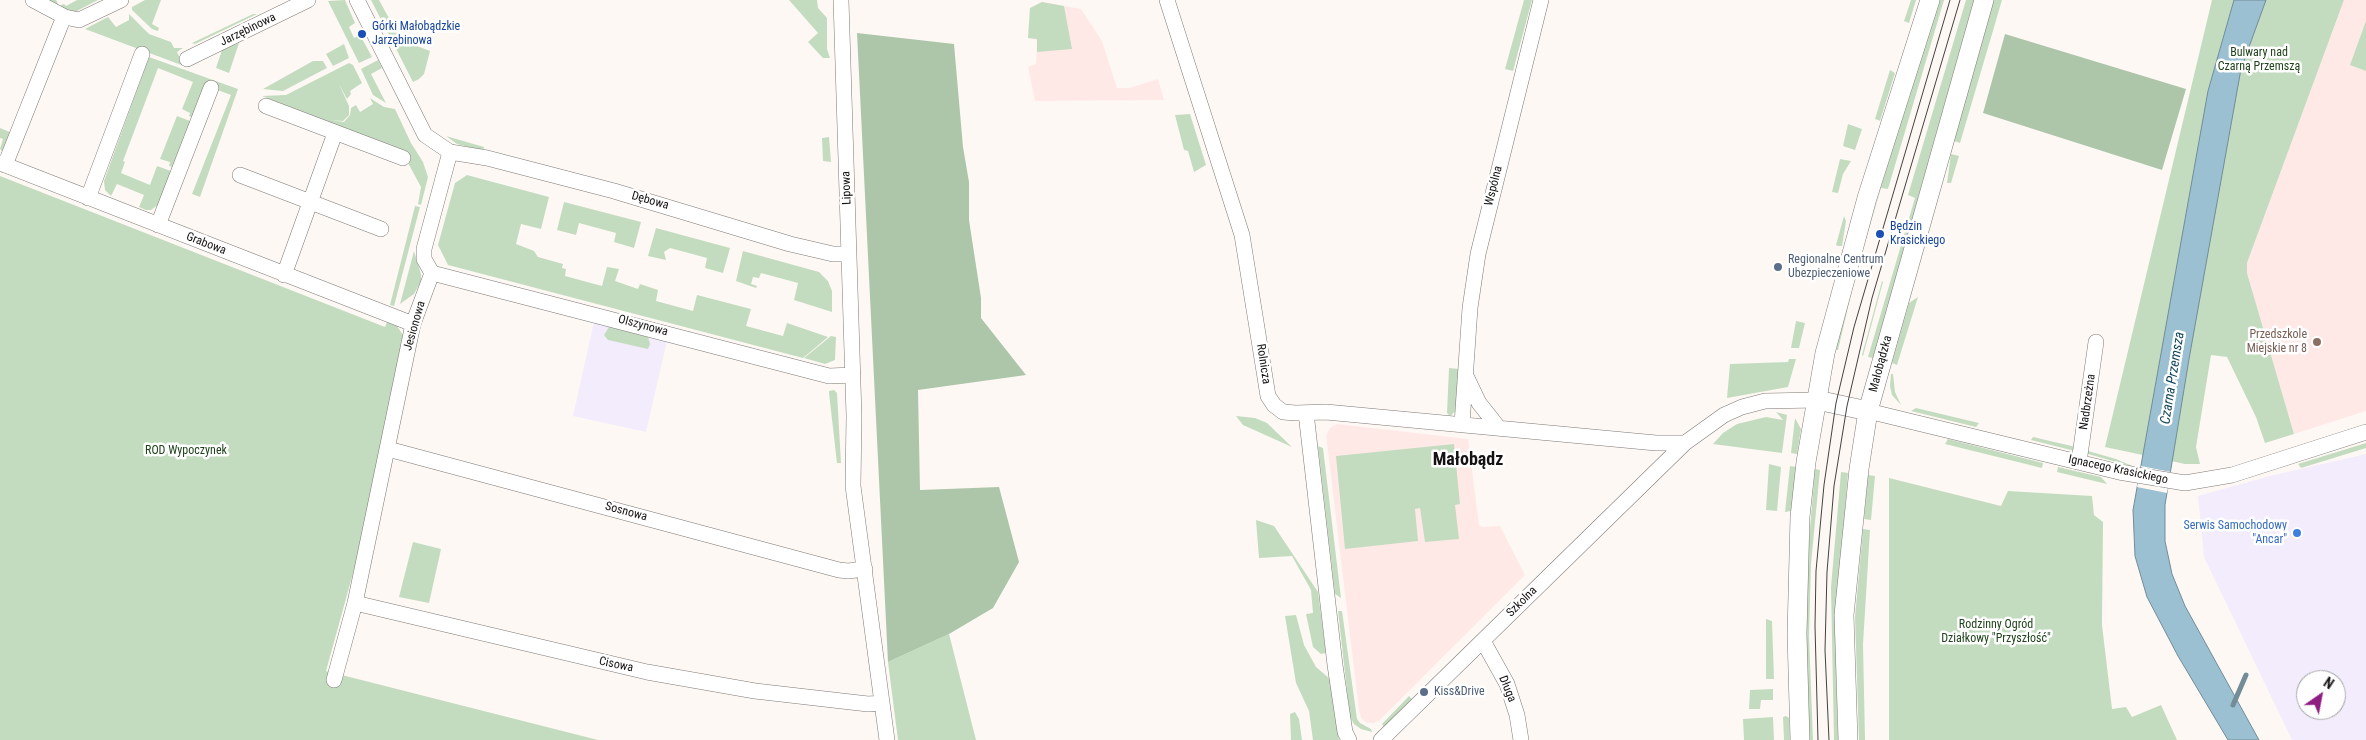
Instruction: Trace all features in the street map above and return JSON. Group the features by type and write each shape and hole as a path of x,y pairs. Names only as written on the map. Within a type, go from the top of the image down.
{"street":[{"path":"33,0 65,17 79,20 121,0"},
{"name":"Jarzębinowa","path":"187,59 308,0"},
{"path":"357,0 425,136 450,152 424,249 424,259 432,274"},
{"name":"Lipowa","path":"841,0 853,375 853,486 887,740"},
{"name":"Rolnicza","path":"1167,0 1242,235 1268,396 1274,406 1283,412 1306,413"},
{"name":"Wspólna","path":"1462,424 1467,376 1470,308 1478,254 1541,0"},
{"path":"1800,740 1796,634 1797,568 1802,496 1825,354 1867,198 1930,0"},
{"name":"Małobądzka","path":"1848,740 1844,615 1859,469 1868,412 1984,0"},
{"path":"2,164 61,24"},
{"path":"88,198 142,54"},
{"path":"158,225 211,88"},
{"path":"266,106 403,158"},
{"path":"284,275 335,133"},
{"name":"Dębowa","path":"450,152 515,165 614,191 790,244 832,254 849,254"},
{"name":"Grabowa","path":"2,164 413,324"},
{"path":"240,175 381,229"},
{"name":"Jesionowa","path":"334,680 355,603 413,324 432,274"},
{"name":"Olszynowa","path":"432,274 622,321 829,376 853,375"},
{"name":"Nadbrzeżna","path":"2079,462 2096,342"},
{"name":"Wspólna","path":"1467,376 1479,403 1498,427"},
{"path":"1817,400 1868,412"},
{"name":"Szkolna","path":"1381,740 1685,443 1724,415 1742,407 1765,401 1817,400"},
{"path":"1349,740 1345,732 1306,413 1326,412 1656,443 1685,443"},
{"name":"Ignacego Krasickiego","path":"1868,412 2170,482 2197,482 2232,475 2366,432"},
{"path":"1656,443 1663,456 1662,464"},
{"name":"Sosnowa","path":"388,449 839,570 865,569"},
{"name":"Cisowa","path":"355,603 647,672 755,691 868,704 882,703"},
{"name":"Długa","path":"1483,641 1507,684 1517,715 1521,740"}],"shaded area":[{"path":"2344,0 2366,0 2366,411 2294,434 2247,273 2247,263"},
{"path":"1042,2 1081,9 1102,41 1117,88 1129,88 1158,79 1164,100 1035,101 1028,67 1036,64 1037,40 1028,38 1030,8"},
{"path":"594,322 667,341 646,432 573,416"},
{"path":"1337,424 1468,439 1479,525 1483,527 1500,526 1525,575 1380,720 1374,723 1367,723 1361,718 1359,710 1326,435 1331,427"},
{"path":"2366,454 2366,740 2292,740 2204,557 2198,496 2274,475"}],"green space":[{"path":"48,0 56,0 59,6 64,4 66,6 77,0 98,0 71,14"},
{"path":"145,0 161,0 152,24 159,28 158,31 152,29 132,10 132,7"},
{"path":"345,0 355,23 349,27 354,38 360,35 372,57 359,63 328,1"},
{"path":"371,0 379,0 401,40 430,51 424,74 419,79 413,82"},
{"path":"789,0 817,0 818,8 827,18 827,49 830,58 823,58 808,42 818,33"},
{"path":"1524,0 1532,0 1513,71 1505,69"},
{"path":"1911,0 1916,0 1909,23 1904,21"},
{"path":"1937,0 1944,0 1888,189 1881,188 1856,273 1838,350 1836,350 1850,290"},
{"path":"1966,0 1974,0 1873,358 1868,357 1915,198 1908,195"},
{"path":"1994,0 2002,0 1960,143 1954,141"},
{"name":"Bulwary nad Czarną Przemszą","path":"2212,0 2344,0 2247,263 2247,273 2294,434 2265,443 2256,417 2227,357 2211,355 2196,447 2200,464 2185,464 2105,447"},
{"path":"1042,2 1064,6 1072,49 1037,52 1037,39 1028,38 1030,8"},
{"path":"129,14 149,34 171,42 174,48 183,48 177,52 184,66 85,29 108,17 116,27 129,20"},
{"path":"253,14 257,14 195,44 192,43"},
{"path":"2366,21 2366,71 2350,65"},
{"path":"857,33 954,44 963,147 969,182 969,220 981,298 981,318 1026,375 918,390 920,490 999,487 1019,562 993,608 949,634 888,662"},
{"path":"2005,34 2186,89 2162,170 1983,113"},
{"path":"239,43 229,73 216,68 222,50"},
{"path":"344,44 349,58 333,66 326,54"},
{"path":"149,57 238,89 200,197 192,194 231,95 204,85 192,117 189,116 190,113 182,109 193,82 158,68 123,161 125,162 121,173 150,185 157,166 171,171 159,204 151,210 146,210 139,207 144,195 117,184 111,196 105,190 104,181"},
{"path":"378,60 382,68 371,74 386,103 373,95 361,69"},
{"path":"313,61 323,61 327,68 283,91 263,89"},
{"path":"349,63 353,65 362,83 350,91 351,94 347,99 339,84 349,106 349,115 343,121 331,120 344,122 350,115 351,108 356,105 360,112 373,104 370,98 384,107 395,109 411,143 423,162 428,177 421,205 418,204 421,187 401,150 262,96 286,95"},
{"path":"1890,70 1895,73 1880,121 1875,119"},
{"path":"1190,114 1206,165 1194,172 1188,151 1184,150 1175,115"},
{"path":"177,116 190,121 172,167 169,166 170,162 160,159"},
{"path":"1848,124 1862,129 1855,150 1843,146"},
{"path":"0,128 12,133 5,149 2,151 0,149 3,139 0,138"},
{"path":"446,136 484,147 483,151 457,144"},
{"path":"829,137 831,162 823,161 822,138"},
{"path":"1951,154 1959,156 1951,183 1947,183"},
{"path":"1840,159 1851,161 1843,174 1838,193 1832,192"},
{"path":"467,175 549,197 541,229 521,224 516,244 534,251 538,257 563,264 562,268 566,269 565,276 602,286 607,267 619,269 615,281 638,289 640,284 658,290 656,301 693,311 697,295 751,309 746,326 783,336 787,323 828,337 803,358 448,265 438,245 455,183"},
{"name":"ROD Wypoczynek","path":"0,176 385,327 387,322 397,326 403,335 361,544 326,671 598,740 0,740"},
{"path":"564,202 641,222 634,248 614,242 616,233 579,223 576,235 557,230"},
{"path":"415,206 420,207 394,306 390,305"},
{"path":"1844,216 1846,221 1842,246 1838,246 1836,245"},
{"path":"656,228 730,248 723,273 705,268 707,258 670,248 664,252 666,260 648,256"},
{"path":"414,251 421,274 421,281 414,294 400,304"},
{"path":"743,251 819,272 828,281 832,291 832,312 794,300 798,283 761,273 759,278 753,277 751,284 757,286 756,288 736,281"},
{"path":"1883,282 1863,356 1862,355"},
{"path":"1918,297 1897,365 1892,363 1909,303"},
{"path":"1796,321 1805,323 1799,348 1791,348"},
{"path":"609,327 648,337 650,344 648,349 608,340 604,335"},
{"path":"831,336 836,337 835,360 825,364 804,358"},
{"path":"1789,359 1796,359 1788,387 1727,398 1730,364 1788,362"},
{"path":"1449,368 1459,369 1457,410 1450,416 1447,413"},
{"path":"1891,374 1893,374 1895,392 1901,405 1892,395 1890,386"},
{"path":"834,390 837,393 841,463 837,463 829,393 829,391"},
{"path":"1916,408 1979,423 1976,427 1911,411"},
{"path":"1776,412 1787,415 1782,453 1713,444 1723,433 1737,424 1766,417 1783,420"},
{"path":"1236,416 1255,418 1267,423 1292,447 1243,425"},
{"path":"1795,418 1801,429 1797,454 1791,453"},
{"path":"2033,437 2076,447 2075,451 2031,440"},
{"path":"1948,439 2043,463 2042,468 1945,444"},
{"path":"2366,443 2366,448 2301,468 2298,464"},
{"path":"1454,444 1460,504 1455,505 1459,539 1425,542 1420,508 1415,509 1418,541 1345,549 1336,456"},
{"path":"1318,446 1323,448 1341,598 1335,594"},
{"path":"2088,451 2116,459 2137,468 2088,454"},
{"path":"1769,464 1781,467 1777,511 1766,510"},
{"path":"1790,466 1796,467 1791,511 1785,512"},
{"path":"2058,467 2101,477 2107,484 2057,472"},
{"path":"1815,469 1820,470 1811,564 1809,636 1813,740 1809,740 1806,650 1807,564"},
{"path":"1841,472 1848,473 1837,608 1838,740 1834,740 1831,587"},
{"path":"1868,475 1875,476 1871,520 1864,519"},
{"name":"Rodzinny Ogród Działkowy \"Przyszłość\"","path":"1889,478 2001,506 2008,491 2092,496 2094,515 2103,522 2102,625 2112,709 2126,707 2132,717 2161,705 2177,740 1889,740"},
{"path":"1256,520 1274,526 1318,592 1326,653 1321,654 1313,647 1306,614 1313,613 1311,590 1292,556 1259,558"},
{"path":"1863,529 1870,530 1863,644 1865,740 1859,740 1855,617"},
{"path":"413,542 441,549 429,603 399,597"},
{"path":"1338,611 1342,611 1357,719 1360,723 1371,729 1372,732 1361,729 1354,724 1350,717"},
{"path":"1296,615 1304,645 1316,667 1330,679 1339,740 1313,740 1309,711 1296,683 1285,616"},
{"path":"1766,619 1772,621 1774,679 1766,679"},
{"path":"949,634 976,740 898,740 888,662"},
{"path":"1773,689 1773,700 1761,700 1760,709 1749,709 1750,690"},
{"path":"1409,696 1412,699 1384,727 1382,724"},
{"path":"1295,712 1299,719 1302,740 1291,740 1290,714"},
{"path":"1773,717 1774,740 1744,740 1743,719"},
{"path":"1783,717 1789,718 1790,740 1784,740"}],"water":[{"name":"Czarna Przemsza","path":"2234,0 2266,0 2241,69 2165,505 2165,541 2172,574 2185,606 2259,740 2228,740 2178,656 2147,597 2135,556 2133,510 2208,91"}],"pier":[{"path":"2141,466 2171,472 2167,493 2137,487"}],"waterway":[{"path":"2233,705 2246,675"}],"tram line":[{"path":"1818,740 1815,626 1816,571 1824,485 1836,403 1854,327 1950,0"},
{"path":"1829,740 1825,650 1827,572 1834,486 1847,406 1872,298 1960,0"}],"place":[{"name":"Górki Małobądzkie Jarzębinowa","path":"362,34"},
{"name":"Będzin Krasickiego","path":"1880,234"},
{"name":"Regionalne Centrum Ubezpieczeniowe","path":"1778,267"},
{"name":"Przedszkole Miejskie nr 8","path":"2317,342"},
{"name":"Serwis Samochodowy \"Ancar\"","path":"2297,533"},
{"name":"Kiss&Drive","path":"1424,692"}],"district":[{"name":"Małobądz","path":"1468,460"}]}
